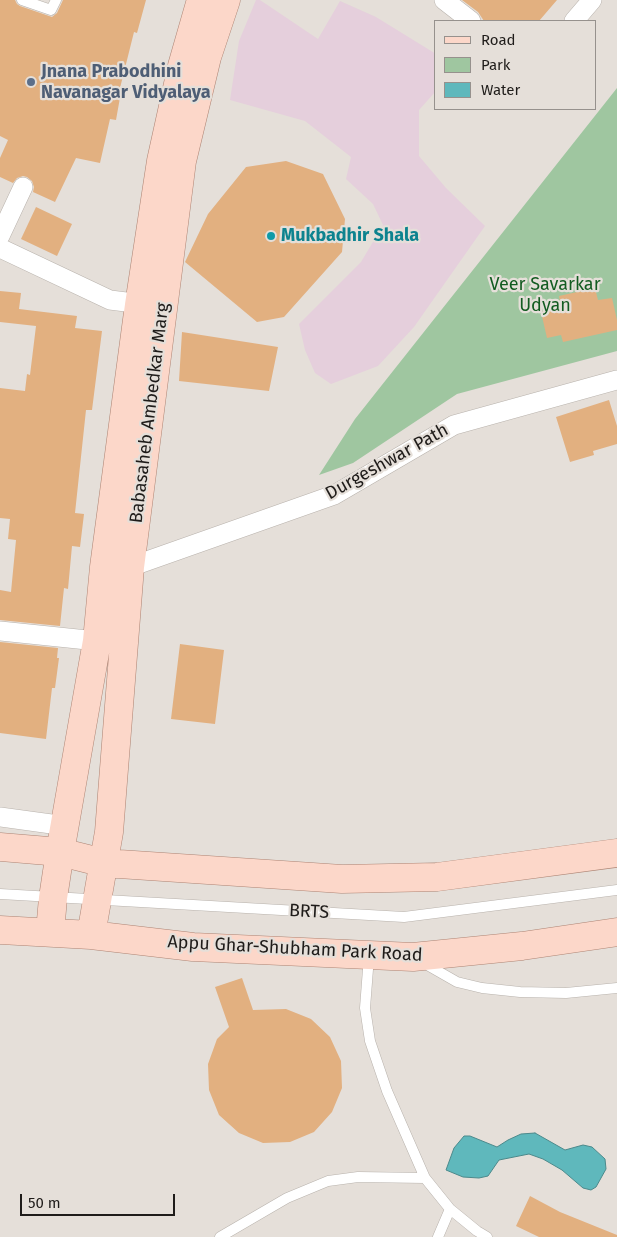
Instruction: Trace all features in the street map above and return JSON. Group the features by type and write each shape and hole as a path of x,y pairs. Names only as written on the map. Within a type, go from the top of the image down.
{"main road":[{"name":"Babasaheb Ambedkar Marg","path":"91,935 109,832 117,567 151,305 161,161 182,66 201,0"},
{"name":"Babasaheb Ambedkar Marg","path":"151,305 203,74 226,0"},
{"name":"Babasaheb Ambedkar Marg","path":"50,932 60,852 97,641 117,567"},
{"path":"66,826 109,832"},
{"path":"0,847 60,852 104,863 342,879 437,877 617,853"},
{"path":"0,930 91,935"},
{"name":"Appu Ghar-Shubham Park Road","path":"91,935 193,947 412,957 522,946 617,932"}],"street":[{"path":"444,0 470,20"},
{"path":"575,20 592,0"},
{"path":"0,236 23,187"},
{"path":"0,248 110,300 151,305"},
{"name":"Durgeshwar Path","path":"117,567 334,495 454,425 617,380"},
{"path":"0,631 97,641"},
{"path":"0,817 66,826"}],"lane":[{"path":"22,0 51,10 56,0"},
{"name":"BRTS","path":"0,894 404,917 617,890"},
{"path":"370,955 365,1008 370,1041 386,1091 425,1178 450,1209 476,1231 487,1237"},
{"path":"412,957 458,982 482,988 520,992 566,993 617,988"},
{"path":"220,1237 287,1198 328,1181 358,1177 425,1178"},
{"path":"438,1237 450,1209"}],"shaded area":[{"path":"256,0 260,0 318,39 340,1 376,17 434,53 434,93 419,110 419,156 446,188 485,226 414,327 378,366 331,384 315,373 305,350 299,324 361,262 383,225 373,204 346,179 351,157 305,121 230,100 239,41"}],"green space":[{"name":"Veer Savarkar Udyan","path":"617,88 617,351 457,394 353,463 319,475 355,419"}],"water":[{"path":"535,1133 565,1150 583,1145 592,1147 605,1159 606,1169 596,1187 591,1190 583,1188 562,1170 543,1159 529,1154 499,1160 488,1176 479,1178 463,1177 446,1170 454,1148 464,1136 470,1136 497,1147 521,1134"}],"building":[{"path":"0,0 15,0 20,6 52,17 57,13 63,0 146,0 137,33 134,32 119,92 121,92 116,120 110,119 100,163 76,158 55,202 33,192 32,181 27,177 17,178 13,183 0,177 0,158 8,140 0,136"},
{"path":"462,0 557,0 540,20 483,20 478,12"},
{"name":"Mukbadhir Shala","path":"286,161 323,174 345,219 342,252 284,317 257,322 185,262 208,214 246,167"},
{"path":"36,207 72,224 57,256 21,239"},
{"path":"595,288 598,300 612,298 617,320 617,330 563,342 561,335 547,338 541,312 561,307 559,296"},
{"path":"0,291 21,293 19,309 77,316 75,328 102,331 92,410 86,410 75,513 84,514 80,547 72,546 68,589 64,588 60,626 0,620 0,590 11,592 16,540 8,539 10,519 0,518 0,388 25,391 27,374 30,375 36,326 0,322"},
{"path":"182,332 278,347 269,391 179,381"},
{"path":"609,400 617,426 617,444 593,451 594,455 570,462 556,417"},
{"path":"0,642 58,648 57,658 59,658 55,688 52,688 46,739 0,733"},
{"path":"180,644 224,650 215,724 171,719"},
{"path":"242,978 253,1010 286,1009 311,1019 330,1037 341,1061 342,1088 332,1112 314,1132 290,1142 263,1143 239,1133 219,1115 209,1090 208,1064 217,1039 229,1027 215,987"},
{"path":"530,1196 560,1212 617,1235 617,1237 539,1237 516,1226"}],"place":[{"name":"Jnana Prabodhini Navanagar Vidyalaya","path":"31,82"},
{"name":"Mukbadhir Shala","path":"271,236"}]}
